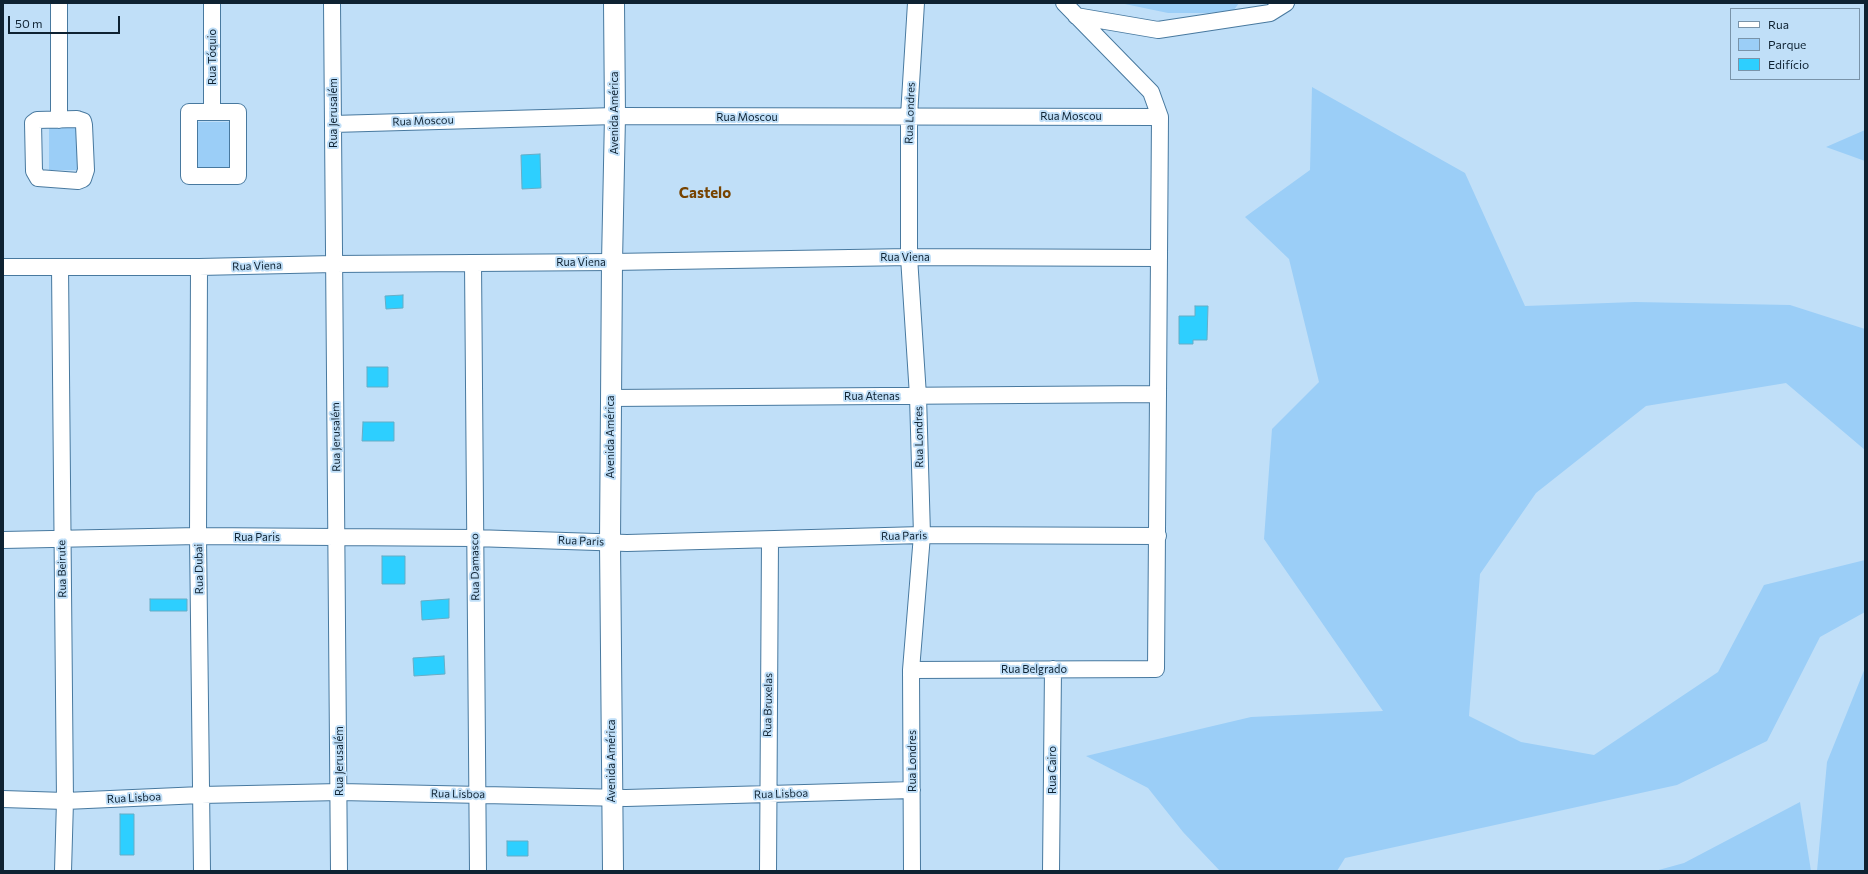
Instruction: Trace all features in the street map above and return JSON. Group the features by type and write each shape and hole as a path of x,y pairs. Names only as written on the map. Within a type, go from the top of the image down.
{"street":[{"path":"59,3 59,120"},
{"name":"Rua Tóquio","path":"212,3 212,112"},
{"name":"Rua Jerusalém","path":"332,3 338,538 340,792 339,871"},
{"name":"Avenida América","path":"613,871 610,398 615,116 614,3"},
{"name":"Rua Londres","path":"912,871 911,670 922,535 918,396 909,257 909,116 916,3"},
{"path":"1064,3 1151,92 1160,116 1157,394 1158,536"},
{"path":"1076,16 1158,30 1270,13 1286,3"},
{"path":"189,112 212,112 238,112 238,176 189,176 189,112"},
{"name":"Rua Moscou","path":"333,124 615,116 1160,116"},
{"path":"77,119 83,121 86,170 83,179 78,181 41,179 35,174 33,123 37,120 59,120 77,119"},
{"name":"Rua Viena","path":"3,267 199,267 909,257 1159,258"},
{"name":"Rua Damasco","path":"473,263 474,538 478,871"},
{"name":"Rua Beirute","path":"60,267 65,801 63,871"},
{"name":"Rua Dubai","path":"199,267 198,536 202,871"},
{"name":"Rua Atenas","path":"610,398 1157,394"},
{"name":"Rua Paris","path":"3,540 198,536 474,538 610,542 770,540 922,535 1158,536"},
{"name":"Rua Belgrado","path":"911,670 1156,669 1158,536"},
{"name":"Rua Bruxelas","path":"768,871 767,795 770,540"},
{"name":"Rua Cairo","path":"1051,871 1053,669"},
{"name":"Rua Lisboa","path":"3,799 65,801 201,795 340,792 612,797 767,795 912,790"}],"green space":[{"path":"1120,3 1239,3 1234,10 1208,13 1168,13"},
{"path":"1312,87 1465,173 1525,306 1635,302 1790,305 1865,329 1865,450 1786,383 1646,406 1536,493 1480,574 1469,716 1521,742 1594,755 1718,672 1764,585 1865,560 1865,612 1820,637 1767,741 1677,785 1345,858 1337,871 1220,871 1183,832 1148,788 1086,756 1251,717 1383,711 1264,539 1272,429 1319,382 1289,259 1245,217 1310,170"},
{"path":"197,122 229,122 229,168 197,168"},
{"path":"49,125 81,125 81,170 49,170"},
{"path":"1865,130 1865,161 1826,147"},
{"path":"1865,668 1865,871 1817,871 1827,762"},
{"path":"1800,802 1811,871 1655,871 1684,863"}],"building":[{"path":"540,154 541,188 522,189 521,155"},
{"path":"403,295 403,308 386,309 385,296"},
{"path":"1195,306 1208,306 1207,340 1193,340 1193,344 1179,344 1179,316 1195,316"},
{"path":"367,367 388,367 388,387 367,387"},
{"path":"363,422 394,422 394,441 362,441"},
{"path":"382,556 405,556 405,584 382,584"},
{"path":"150,599 187,599 187,611 150,611"},
{"path":"449,599 449,618 422,620 421,601"},
{"path":"444,656 445,674 414,676 413,658"},
{"path":"120,814 134,814 134,855 120,855"},
{"path":"507,841 528,841 528,856 507,856"}],"district":[{"name":"Castelo","path":"705,193"}]}
